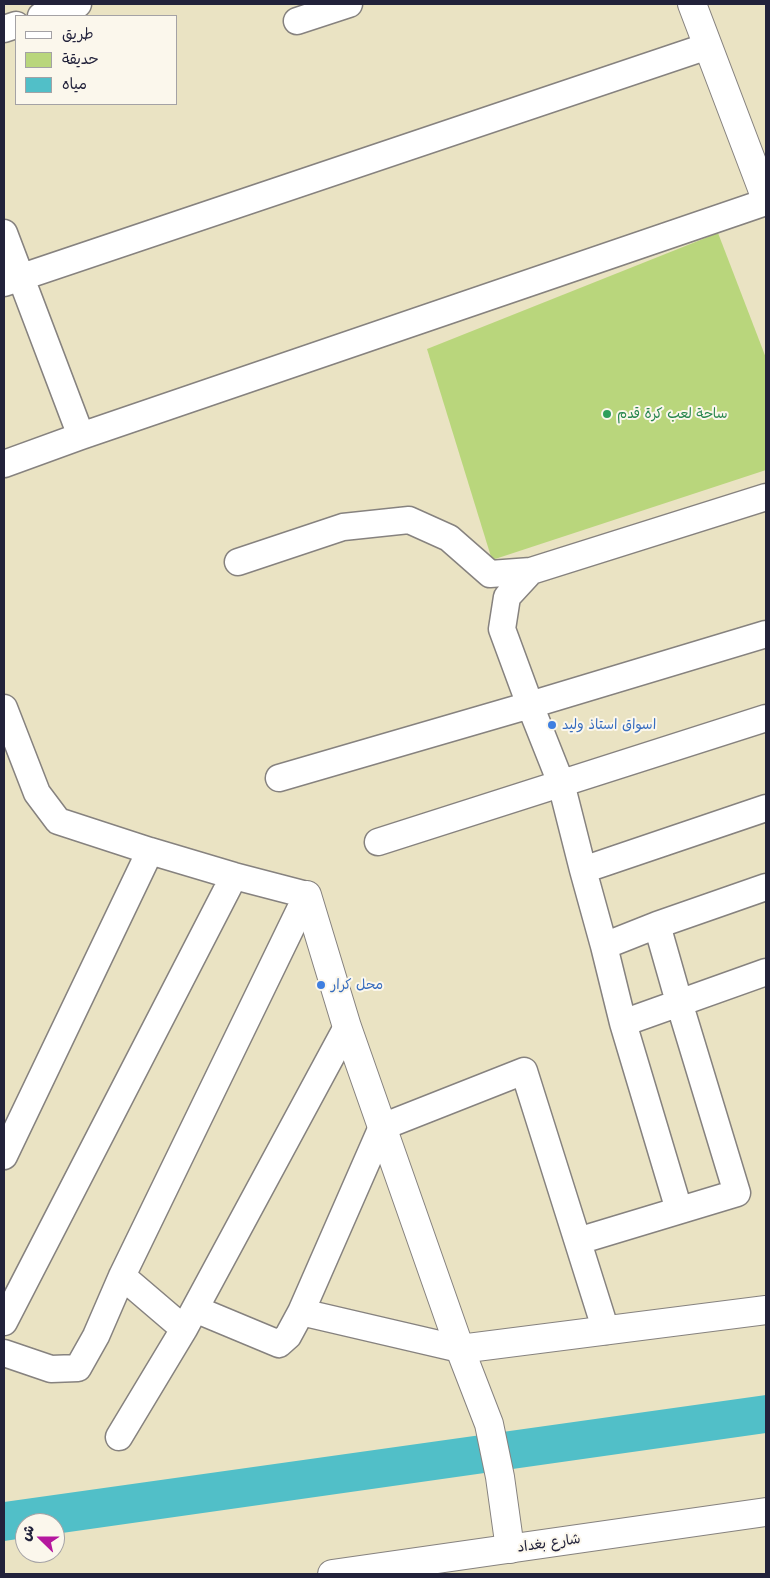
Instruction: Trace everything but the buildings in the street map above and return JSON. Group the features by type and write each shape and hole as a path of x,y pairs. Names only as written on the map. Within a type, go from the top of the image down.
{"main road":[{"path":"692,4 766,200"},
{"path":"307,895 348,1027 382,1127 460,1350 489,1424 500,1477 510,1549"},
{"path":"460,1350 766,1310"},
{"name":"شارع بغداد","path":"332,1574 766,1512"}],"street":[{"path":"44,15 78,4"},
{"path":"297,21 349,4"},
{"path":"12,281 708,46"},
{"path":"4,464 766,200"},
{"path":"4,233 12,281 81,436"},
{"path":"238,562 343,527 409,520 449,538 490,574 531,571 766,497"},
{"path":"531,571 506,597 502,629 561,783 623,1023 679,1210"},
{"path":"279,778 766,634"},
{"path":"4,708 37,793 58,821 234,876 307,895 122,1276 96,1336 78,1368 52,1369 4,1353"},
{"path":"378,842 766,718"},
{"path":"582,870 766,808"},
{"path":"4,1156 150,850"},
{"path":"4,1322 234,876"},
{"path":"604,946 657,925 766,887"},
{"path":"578,1241 737,1193 657,925"},
{"path":"623,1023 766,973"},
{"path":"119,1437 189,1319 348,1027"},
{"path":"122,1276 189,1319 279,1344 288,1336 301,1312 382,1127 524,1071 606,1331"},
{"path":"301,1312 460,1350"}],"green space":[{"name":"ساحة لعب كرة قدم","path":"718,233 766,358 766,470 492,560 427,349"}],"water":[{"path":"766,1395 766,1433 65,1533 65,1513 15,1513 15,1539 4,1541 4,1502"}],"place":[{"name":"ساحة لعب كرة قدم","path":"607,414"},
{"name":"اسواق استاذ وليد","path":"552,725"},
{"name":"محل كرار","path":"321,985"}]}
